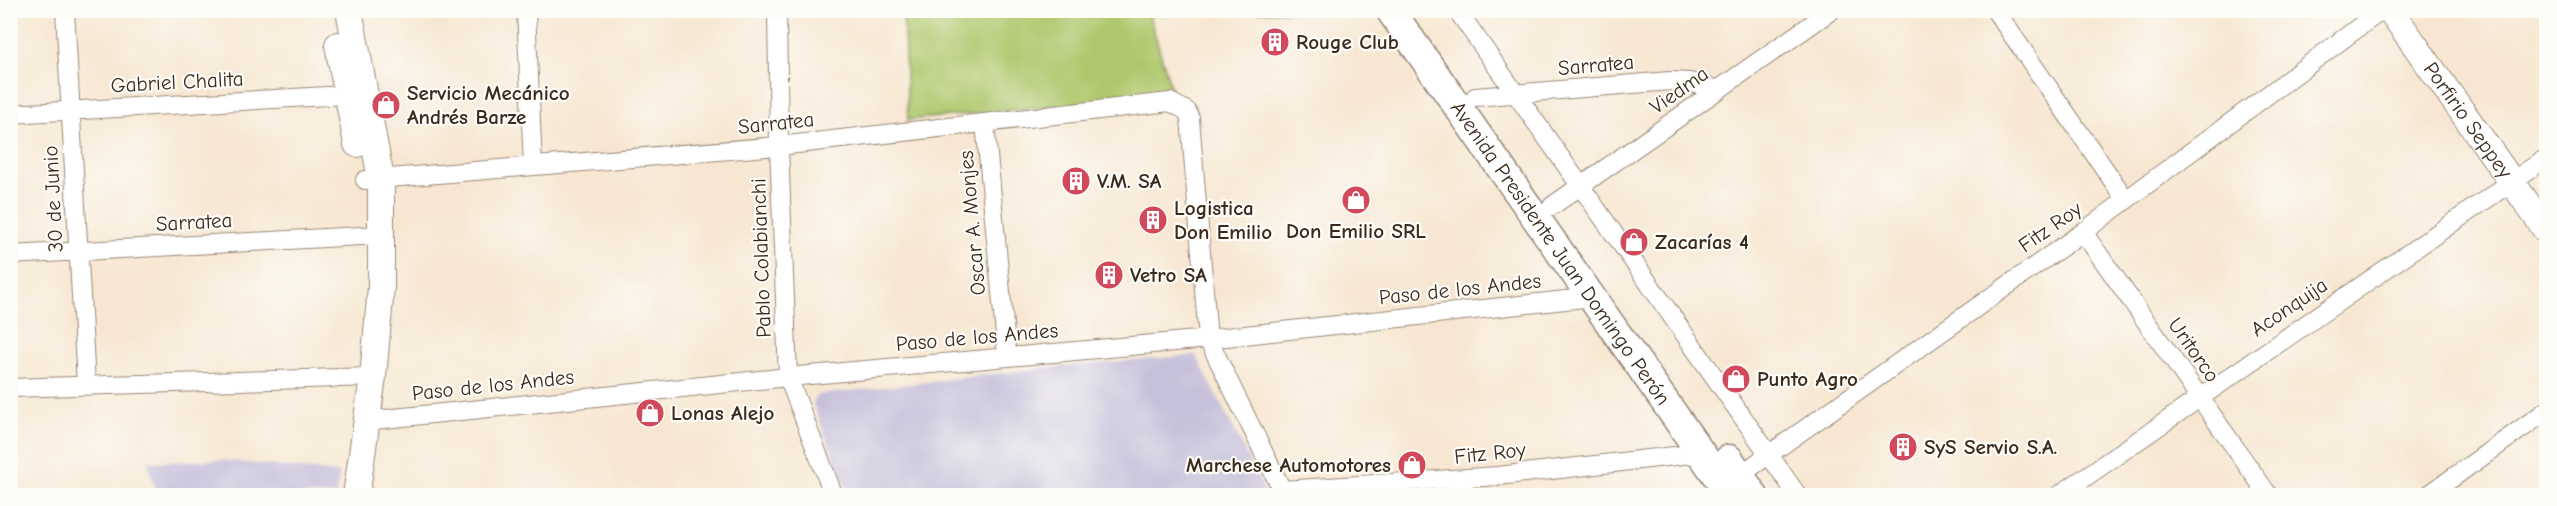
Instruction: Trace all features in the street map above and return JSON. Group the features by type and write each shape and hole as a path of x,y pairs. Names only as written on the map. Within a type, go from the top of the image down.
{"main road":[{"path":"333,10 346,95 373,180"},
{"path":"349,10 380,235 381,287 373,377 356,495"},
{"name":"Avenida Presidente Juan Domingo Perón","path":"1390,10 1701,453 1742,489"},
{"name":"Avenida Presidente Juan Domingo Perón","path":"1414,10 1552,206 1742,489"},
{"name":"Porfirio Seppey","path":"2390,10 2547,230"}],"street":[{"name":"30 de Junio","path":"65,10 86,386"},
{"path":"526,10 533,166"},
{"name":"Pablo Colabianchi","path":"777,10 783,378 834,495"},
{"path":"1457,10 1798,495"},
{"name":"Viedma","path":"1552,206 1832,10"},
{"path":"1995,10 2126,200"},
{"name":"Fitz Roy","path":"1742,489 1769,453 2083,232 2382,10"},
{"name":"Sarratea","path":"1475,97 1670,81 1689,82 1719,90"},
{"name":"Gabriel Chalita","path":"10,114 346,95"},
{"name":"Sarratea","path":"373,180 779,146 1170,102 1187,111 1190,118 1208,339"},
{"name":"Oscar A. Monjes","path":"985,123 1007,356"},
{"name":"Aconquija","path":"2058,495 2547,158"},
{"name":"Uritorco","path":"2083,232 2269,495"},
{"name":"Sarratea","path":"10,255 380,235"},
{"name":"Paso de los Andes","path":"365,421 1007,356 1208,339 1593,297"},
{"path":"1208,339 1284,493"},
{"path":"10,388 373,377"},
{"path":"783,378 823,495"},
{"path":"2427,495 2547,411"},
{"name":"Fitz Roy","path":"1284,493 1498,476 1701,453"}],"shaded area":[{"path":"1196,355 1267,495 849,495 813,404 817,395 1045,368"},
{"path":"222,460 339,473 336,495 157,495 148,462"}],"green space":[{"path":"903,11 1301,11 1149,15 1173,95 908,120"}],"place":[{"name":"Rouge Club","path":"1275,42"},
{"name":"Servicio Mecánico Andrés Barze","path":"386,105"},
{"name":"V.M. SA","path":"1076,181"},
{"name":"Don Emilio SRL","path":"1356,200"},
{"name":"Logistica Don Emilio","path":"1153,220"},
{"name":"Zacarías 4","path":"1634,242"},
{"name":"Vetro SA","path":"1109,275"},
{"name":"Punto Agro","path":"1736,379"},
{"name":"Lonas Alejo","path":"650,413"},
{"name":"SyS Servio S.A.","path":"1903,447"},
{"name":"Marchese Automotores","path":"1412,465"}]}
